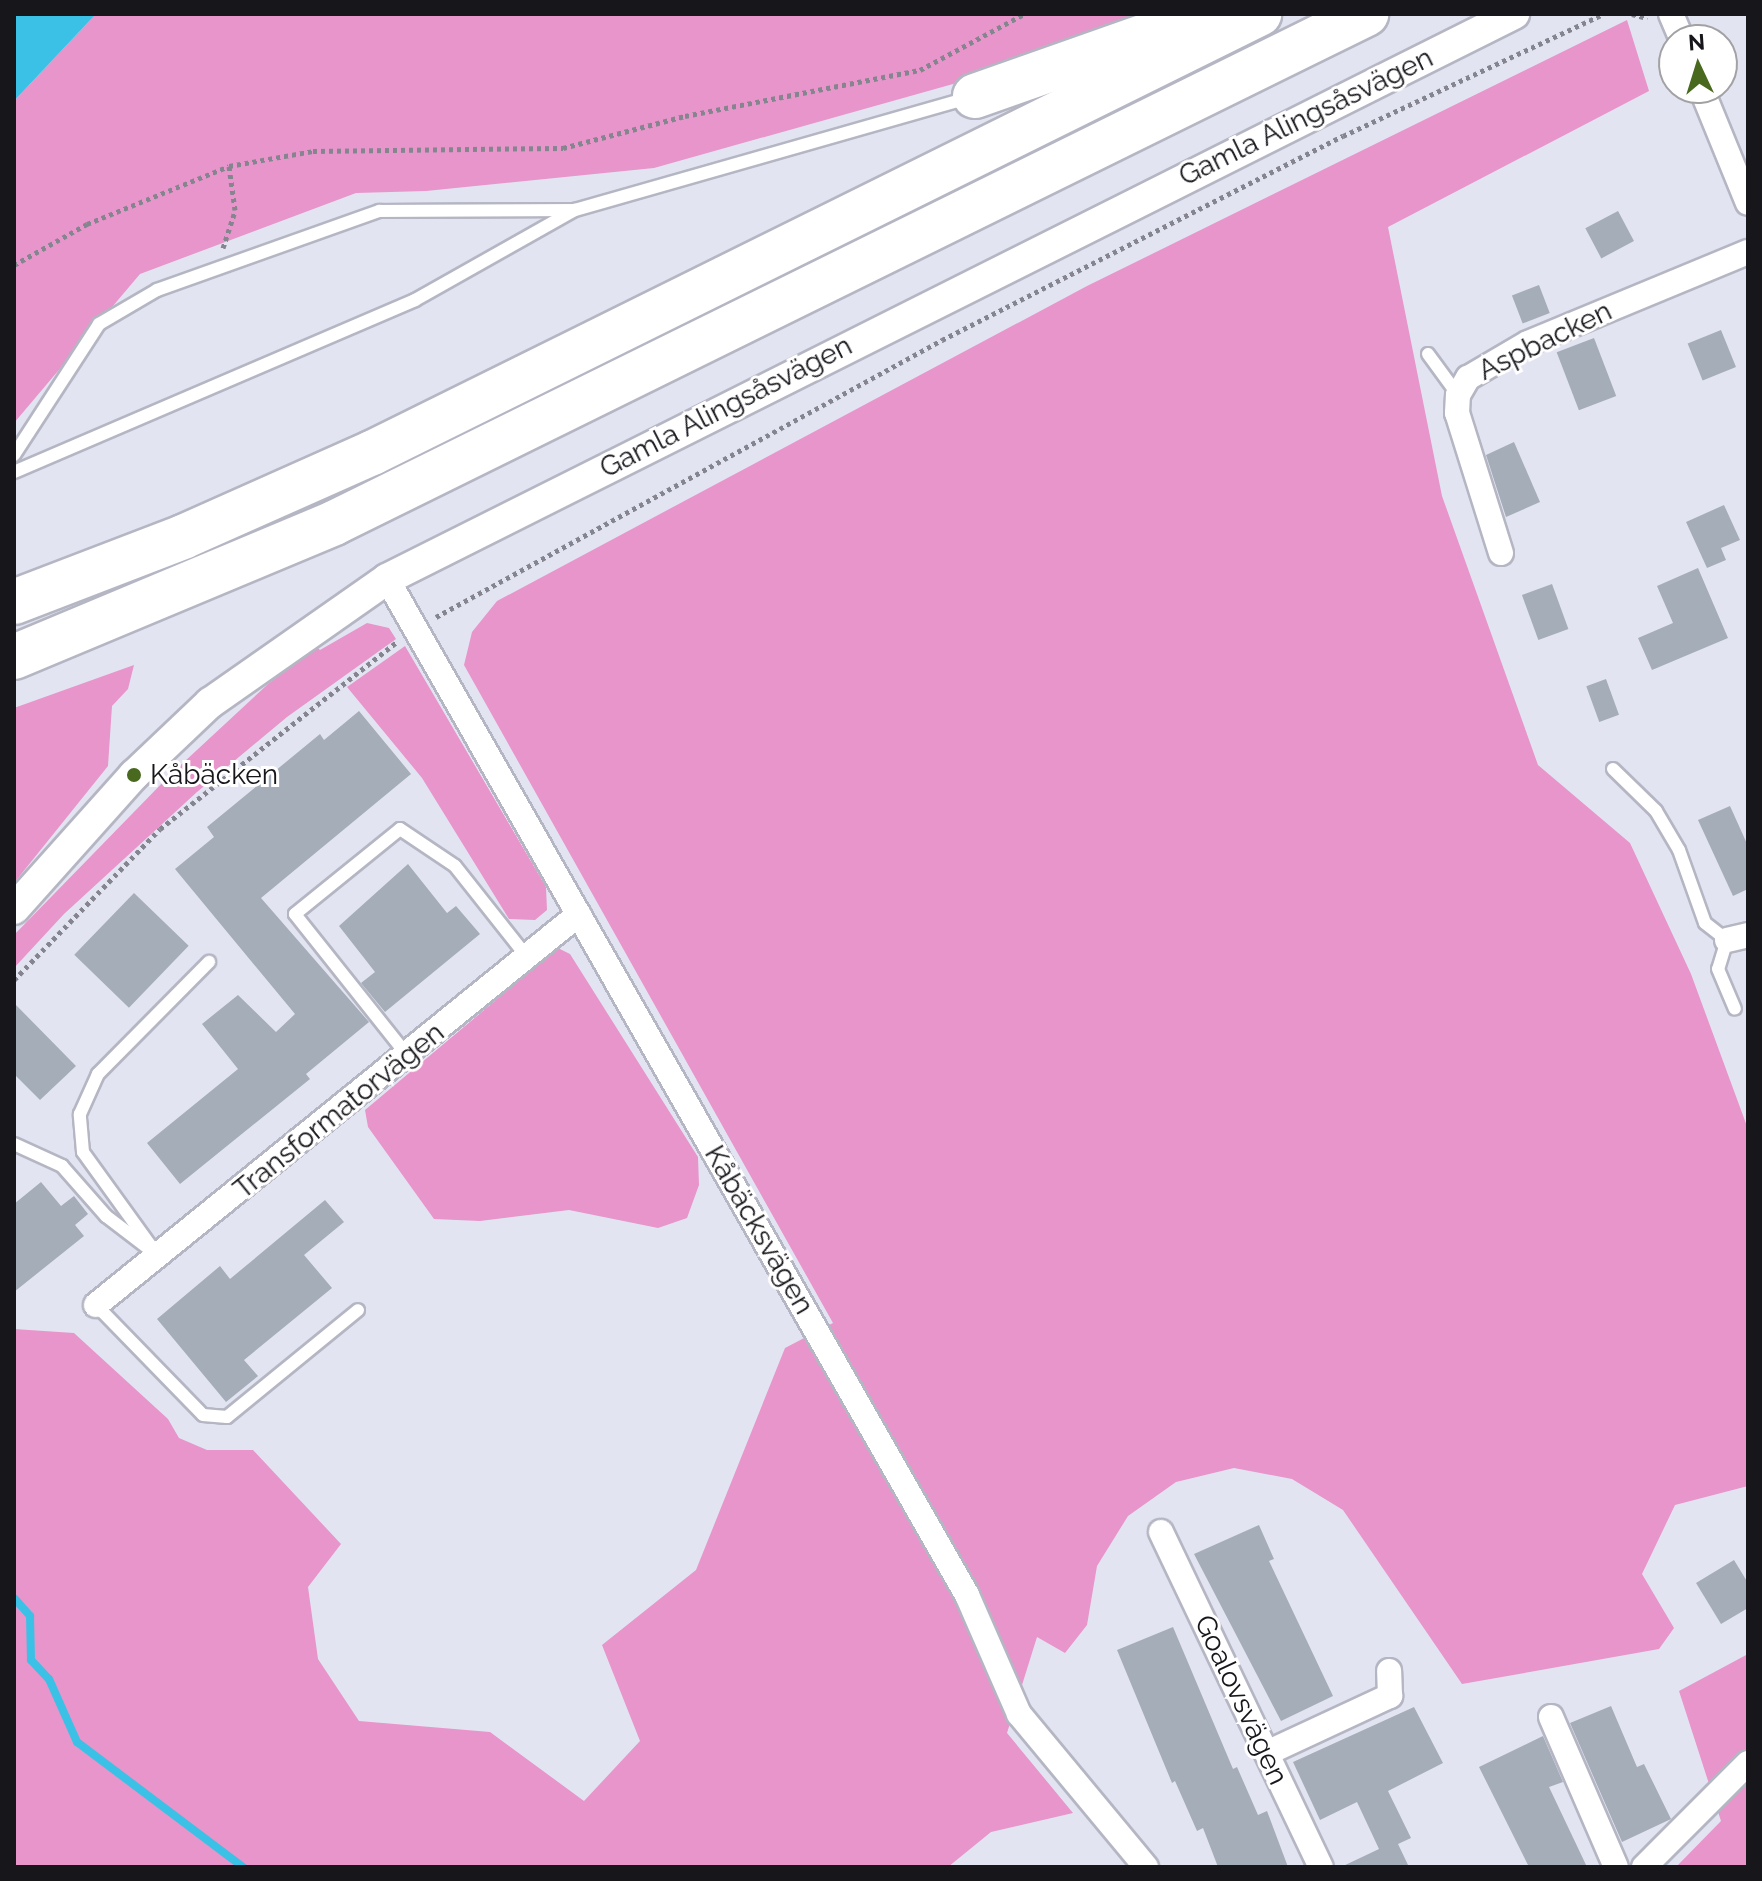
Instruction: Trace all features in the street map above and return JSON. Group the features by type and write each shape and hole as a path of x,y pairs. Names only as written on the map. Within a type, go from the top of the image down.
{"highway":[{"path":"975,96 1206,14"},
{"path":"14,602 183,537 372,453 1259,14"},
{"path":"14,657 334,523 1366,14"}],"street":[{"name":"Gamla Alingsåsvägen","path":"14,909 134,775 210,703 387,579 1514,14"},
{"path":"1708,104 1748,203"},
{"name":"Aspbacken","path":"1501,553 1461,433 1458,395 1483,365 1517,348 1748,252"},
{"name":"Kåbäcksvägen","path":"387,579 967,1595 1019,1714 1146,1867"},
{"name":"Transformatorvägen","path":"96,1305 579,914"},
{"name":"Goalovsvägen","path":"1161,1532 1321,1867"},
{"path":"1267,1753 1390,1696 1389,1671"},
{"path":"1551,1717 1616,1867"},
{"path":"1644,1867 1748,1763"}],"lane":[{"path":"14,472 415,300 575,210 975,96"},
{"path":"14,455 99,324 157,290 379,211 575,210"},
{"path":"1428,354 1458,395"},
{"path":"1613,769 1656,811 1679,850 1705,923 1737,937 1718,969 1735,1009"},
{"path":"407,1055 295,914 400,829 455,866 527,957"},
{"path":"159,1257 83,1152 80,1114 98,1074 209,962"},
{"path":"14,1144 62,1166 106,1216 159,1257"},
{"path":"96,1305 203,1415 227,1417 358,1310"}],"path":[{"path":"14,265 100,219 229,166 313,151 493,153 563,148 685,116 920,70 1024,14"},
{"path":"14,980 160,829 353,672 416,629 587,530 956,333 1343,136 1603,14"},
{"path":"216,268 235,210 229,166"}],"shaded area":[{"path":"96,14 1140,14 1017,66 654,168 426,191 356,193 140,274 14,423 14,101"},
{"path":"1627,20 1649,91 1388,227 1442,496 1538,765 1630,843 1691,974 1748,1129 1748,1486 1675,1505 1642,1574 1674,1628 1659,1649 1462,1684 1343,1510 1292,1479 1234,1468 1176,1482 1128,1516 1097,1566 1087,1625 1065,1653 1037,1637 1007,1733 1073,1813 991,1832 948,1867 14,1867 14,1329 74,1333 168,1419 179,1438 207,1450 253,1450 341,1544 308,1587 318,1659 359,1721 490,1732 584,1801 640,1741 602,1645 696,1570 785,1348 833,1323 464,665 472,632 497,601 1087,286"},
{"path":"367,623 389,628 396,639 287,717 197,792 64,914 14,968 14,935 170,775 268,684 317,647 320,650"},
{"path":"405,646 546,887 547,910 535,920 509,919 422,778 347,687"},
{"path":"134,665 128,689 112,706 108,766 14,883 14,708"},
{"path":"558,948 570,954 698,1157 699,1185 687,1218 658,1228 569,1210 480,1221 434,1219 368,1127 365,1110"},
{"path":"1748,1654 1748,1867 1676,1867 1721,1821 1679,1691"}],"water":[{"path":"14,14 96,14 14,101"}],"building":[{"path":"1618,211 1634,241 1601,258 1585,228"},
{"path":"1539,285 1550,313 1523,323 1512,295"},
{"path":"1721,330 1736,367 1703,381 1688,343"},
{"path":"1594,338 1616,396 1579,410 1557,352"},
{"path":"1514,442 1540,502 1506,517 1486,455"},
{"path":"1724,505 1740,540 1721,548 1726,560 1707,568 1686,522"},
{"path":"1698,568 1728,638 1652,670 1638,638 1673,623 1657,586"},
{"path":"1552,584 1568,629 1538,640 1522,595"},
{"path":"1606,679 1619,715 1599,722 1586,686"},
{"path":"359,711 411,774 261,898 369,1022 306,1074 310,1079 180,1184 147,1143 238,1069 202,1024 238,995 276,1032 295,1014 175,869 214,837 207,827 320,734 324,740"},
{"path":"1730,806 1748,846 1748,889 1733,896 1698,820"},
{"path":"408,864 447,913 456,906 480,934 385,1012 361,983 375,972 339,926"},
{"path":"134,893 189,946 129,1008 74,955"},
{"path":"14,1003 76,1066 40,1100 14,1074"},
{"path":"41,1182 61,1206 74,1196 88,1214 75,1225 84,1236 14,1292 14,1204"},
{"path":"325,1200 344,1222 304,1255 332,1288 244,1360 258,1376 226,1402 157,1319 220,1266 230,1279"},
{"path":"1259,1525 1274,1559 1269,1561 1333,1696 1281,1721 1194,1554"},
{"path":"1734,1560 1748,1583 1748,1608 1721,1624 1696,1583"},
{"path":"1173,1627 1233,1769 1237,1767 1258,1815 1267,1811 1288,1867 1218,1867 1203,1828 1197,1831 1175,1781 1172,1783 1117,1650"},
{"path":"1611,1706 1637,1767 1644,1764 1671,1819 1622,1842 1570,1723"},
{"path":"1414,1707 1443,1763 1388,1791 1411,1838 1398,1844 1409,1867 1341,1867 1379,1849 1357,1802 1320,1820 1293,1762"},
{"path":"1543,1736 1563,1782 1549,1787 1587,1867 1529,1867 1479,1767"}],"waterway":[{"path":"14,1598 30,1616 31,1660 49,1679 77,1742 243,1867"}],"place":[{"name":"Kåbäcken","path":"134,775"}]}
